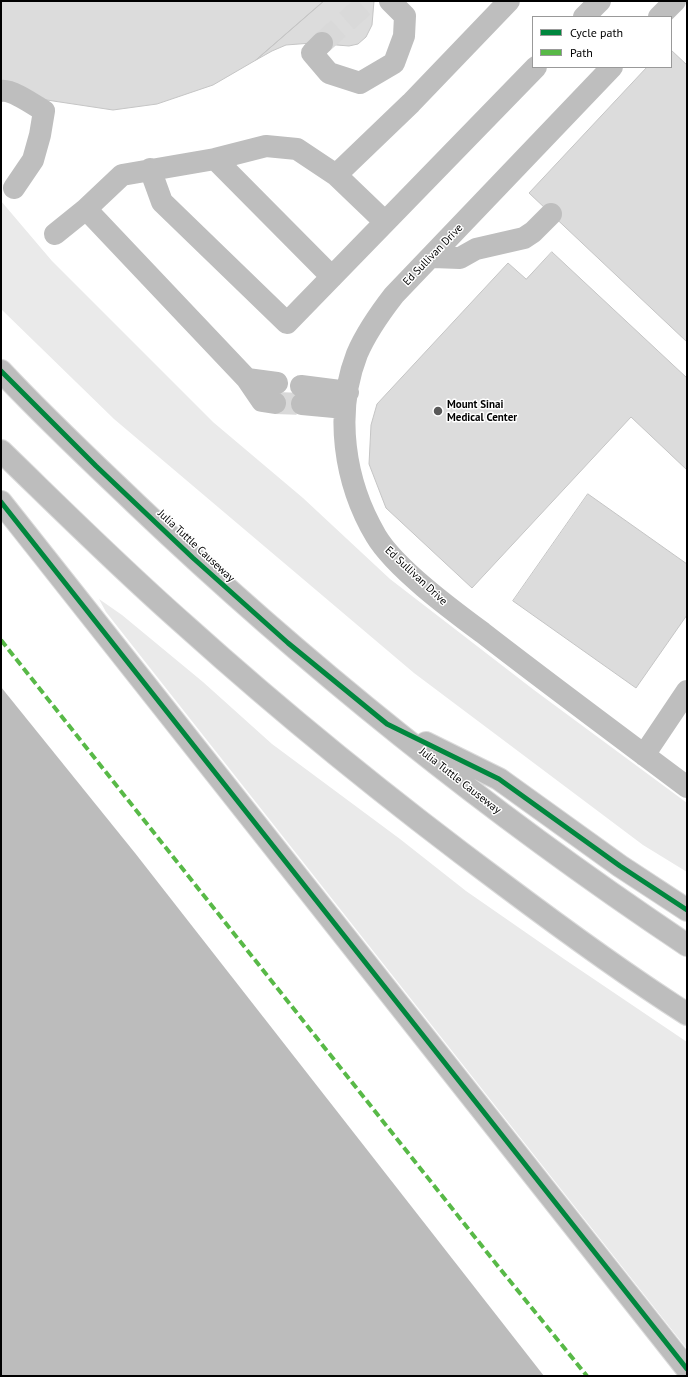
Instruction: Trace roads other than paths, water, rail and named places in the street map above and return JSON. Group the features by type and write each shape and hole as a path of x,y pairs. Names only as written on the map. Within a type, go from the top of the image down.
{"highway":[{"name":"Julia Tuttle Causeway","path":"1,371 96,466 193,558 288,643 387,724 525,831 595,882 687,945"},
{"path":"1,451 185,626 320,741 455,849 599,955 687,1014"},
{"path":"1,502 687,1369"},
{"path":"387,724 499,779 608,858 687,910"}],"street":[{"path":"336,175 411,103 509,1"},
{"path":"585,16 600,1"},
{"path":"661,16 675,1"},
{"path":"322,44 312,53 329,73 360,83 394,63 404,36 403,6"},
{"path":"150,169 162,202 287,323 535,68"},
{"name":"Ed Sullivan Drive","path":"611,68 394,295 382,311 357,354 347,400 345,431 347,460 353,484 376,537 391,555 447,605 687,787"},
{"path":"1,91 5,91 26,100 44,112 40,135 33,160 14,188"},
{"path":"55,234 86,210 122,175 216,158 266,146 297,149 336,175 385,222"},
{"path":"216,158 332,277"},
{"path":"86,210 247,379 276,393"},
{"path":"432,256 460,258 476,249 524,238 557,219"},
{"path":"302,395 347,400"},
{"path":"644,754 687,691"}],"tunnel":[{"path":"322,43 369,1"},
{"path":"275,403 302,404"}],"place":[{"name":"Mount Sinai Medical Center","path":"438,411"}]}
